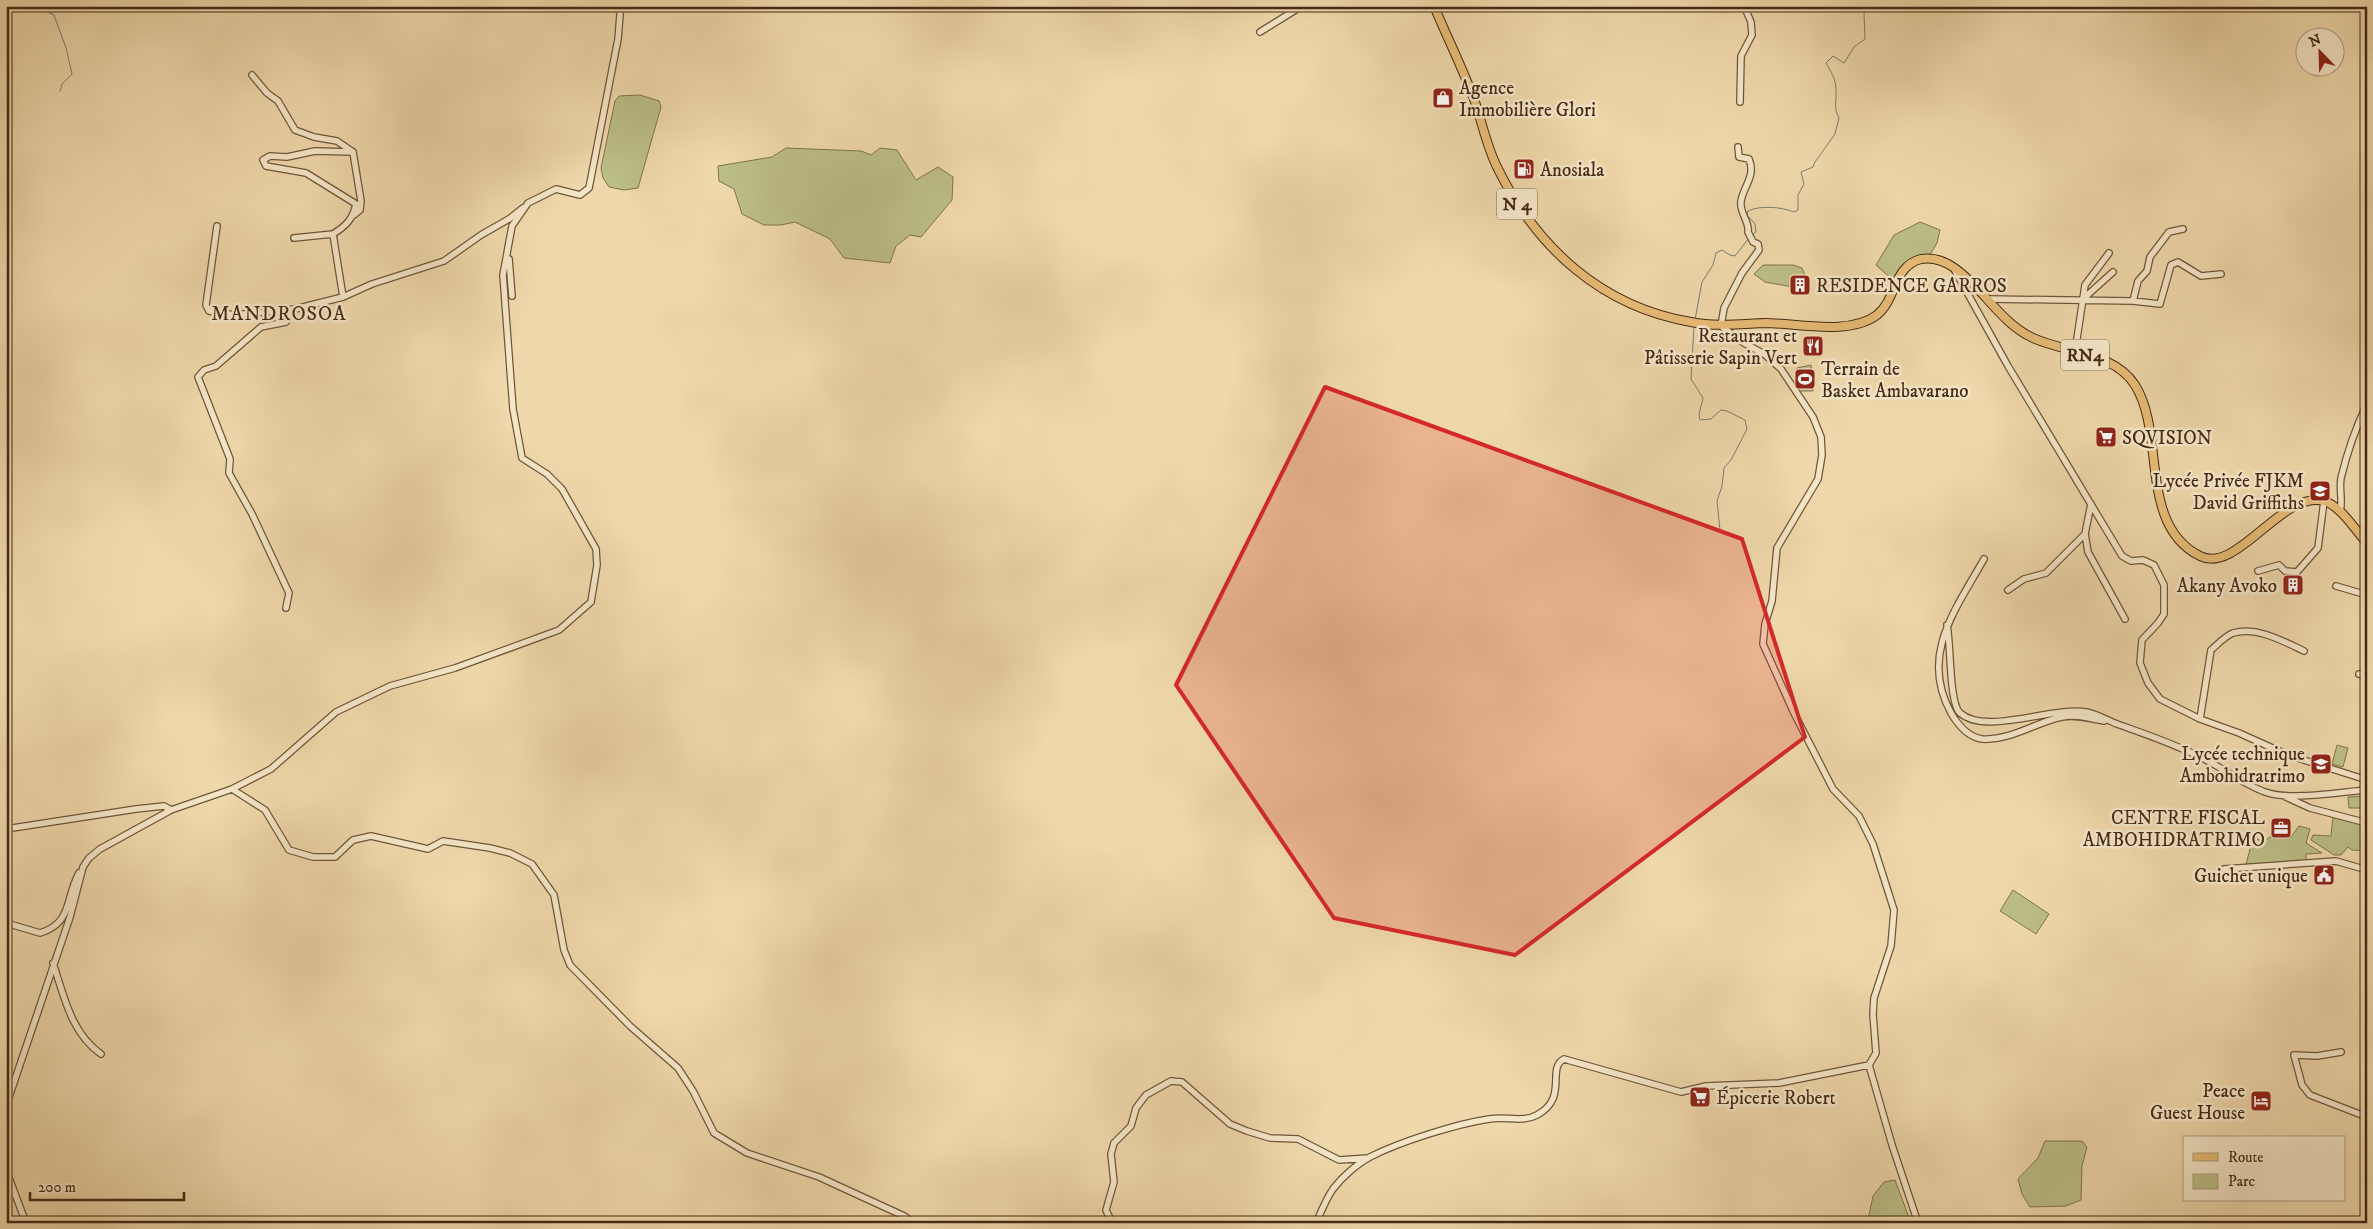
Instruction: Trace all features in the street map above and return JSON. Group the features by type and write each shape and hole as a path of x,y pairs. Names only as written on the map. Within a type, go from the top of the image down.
{"main road":[{"name":"N 4","path":"1434,6 1458,56 1496,166 1513,198 1544,241 1556,254 1604,291 1637,307 1698,323"},
{"name":"RN4","path":"1698,323 1721,326 1767,323 1852,325 1874,317 1882,310 1888,302 1898,278 1912,262 1933,258 1953,266 2009,322 2029,336 2113,365 2133,381 2147,413 2154,469 2167,519 2177,536 2199,556 2205,558 2225,554 2253,539 2294,506 2308,500 2324,501"},
{"path":"2324,501 2340,512 2367,543"}],"street":[{"path":"217,226 206,296 209,311 234,315 295,309 343,296 372,284 444,260 509,219 528,203 556,189 580,195 589,188 618,39 620,15 618,6"},
{"path":"1260,32 1302,6"},
{"path":"1740,102 1741,56 1752,35 1751,22 1744,6"},
{"path":"2082,6 2103,8 2123,6"},
{"path":"252,75 278,101 295,130 314,137 337,141 353,152 361,201 360,210 333,234 294,238"},
{"path":"1738,147 1740,157 1748,159 1752,167 1752,174 1741,202 1741,210 1749,226 1748,232 1754,242 1758,244 1759,250 1742,273 1724,308 1721,326 1744,343 1764,354 1780,369 1813,417 1820,437 1822,454 1818,479 1777,548 1772,602 1765,624 1763,644 1794,713 1833,789 1859,816 1873,844 1894,910 1891,946 1874,998 1873,1014 1876,1053 1869,1065 1892,1145 1918,1223"},
{"path":"353,152 315,150 287,158 270,156 263,160 266,166 306,173 328,186 356,204 354,216"},
{"path":"6,923 40,933 59,924 66,915 73,886 83,867 89,858 100,849 171,810 232,789 271,769 336,712 390,686 455,668 559,630 591,602 597,565 596,549 562,489 547,474 522,458 513,409 506,336 503,274 512,226 528,203"},
{"path":"2133,301 2138,281 2147,271 2150,257 2169,232 2183,229"},
{"path":"333,234 343,296"},
{"path":"508,252 512,296"},
{"path":"2075,352 2085,285 2110,253"},
{"path":"1988,299 2133,301 2160,304 2171,265 2178,262 2201,276 2221,274"},
{"path":"1953,266 2008,366 2122,556 2132,561 2143,560 2154,565 2164,585 2164,614 2142,640 2140,663 2148,682 2160,699 2200,719 2239,733 2288,755 2367,780"},
{"path":"2082,300 2113,272"},
{"path":"286,608 289,593 252,514 229,473 230,458 198,377 204,370 216,366 261,327 286,322 295,309"},
{"path":"2340,512 2342,502 2341,478 2357,426 2367,404"},
{"path":"2258,571 2279,565 2285,571 2297,572 2302,567 2318,548 2324,501"},
{"path":"2091,504 2085,534 2088,552 2125,619"},
{"path":"2008,590 2024,580 2046,573 2085,534"},
{"path":"1984,559 1947,625 1938,657 1939,673 1950,711 1957,724 1968,734 1981,739 1996,738 2064,716 2078,716 2111,722"},
{"path":"2336,586 2367,595"},
{"path":"1947,625 1950,638 1954,699 1959,712 1971,720 1982,722 2036,718 2061,710 2088,712 2201,757 2265,792 2284,796 2310,808 2367,823"},
{"path":"2200,719 2211,650 2232,633 2251,632 2268,636 2304,651"},
{"path":"2359,674 2367,676"},
{"path":"232,789 265,810 289,850 313,857 335,856 353,840 371,836 428,849 443,841 490,848 510,853 532,864 554,895 564,950 570,964 630,1026 678,1068 693,1091 714,1133 747,1153 819,1177 904,1216 912,1223"},
{"path":"2284,796 2367,790"},
{"path":"6,829 136,809 164,806 171,810"},
{"path":"2224,869 2336,861 2367,870"},
{"path":"6,1106 83,867"},
{"path":"53,963 69,1012 79,1033 101,1054"},
{"path":"2341,1052 2317,1056 2294,1055 2302,1085 2310,1095 2367,1117"},
{"path":"1112,1223 1106,1210 1114,1182 1111,1154 1114,1143 1131,1126 1136,1108 1146,1095 1171,1081 1182,1082 1230,1124 1270,1138 1298,1139 1339,1160 1368,1158 1462,1125 1491,1118 1521,1120 1535,1116 1546,1110 1556,1097 1556,1067 1558,1062 1564,1059 1681,1092 1706,1086 1779,1083 1869,1065"},
{"path":"1316,1223 1332,1190 1345,1176 1368,1158"},
{"path":"6,1170 26,1223"}],"highlighted area":[{"path":"1325,387 1742,539 1805,737 1515,955 1334,918 1176,685"}],"green space":[{"path":"640,95 659,101 661,107 638,188 624,190 609,187 603,178 601,168 615,101 619,96"},
{"path":"786,148 861,151 871,155 880,148 897,150 916,180 938,167 953,177 952,200 921,237 910,235 896,246 890,263 844,258 830,239 795,222 781,225 764,225 742,214 734,189 719,181 718,166 772,157"},
{"path":"1920,222 1940,230 1937,243 1928,258 1919,260 1894,281 1876,265 1894,235"},
{"path":"1763,265 1793,265 1802,268 1806,278 1793,287 1765,282 1754,274"},
{"name":"Terrain de Basket Ambavarano","path":"1811,365 1813,391 1798,391 1797,368"},
{"path":"2337,745 2348,748 2343,767 2332,764"},
{"path":"2363,796 2363,808 2349,808 2348,797"},
{"path":"2333,816 2367,824 2367,851 2352,850 2348,847 2341,855 2334,855 2311,840 2313,835 2331,836"},
{"path":"2299,826 2310,829 2306,843 2322,853 2306,854 2306,862 2246,864 2253,838 2264,841 2273,835 2291,837"},
{"path":"2013,890 2049,914 2036,934 2000,911"},
{"path":"2045,1141 2082,1141 2087,1147 2082,1166 2081,1200 2066,1206 2030,1207 2022,1194 2018,1179 2038,1158"},
{"path":"1895,1180 1911,1223 1868,1220 1873,1196 1884,1182"}],"waterway":[{"path":"33,6 54,15 66,48 72,74 62,84 60,91"},
{"path":"1752,235 1756,232 1755,224 1747,215 1748,211 1765,207 1794,212 1798,210 1798,195 1804,184 1801,172 1813,167 1835,134 1839,118 1836,107 1835,82 1826,63 1833,56 1844,63 1854,47 1865,39 1864,13 1875,6"},
{"path":"1893,6 1902,12 1911,6"},
{"path":"1933,6 1937,10 1945,6"},
{"path":"1695,320 1702,282 1713,265 1716,253 1722,250 1735,256 1749,238"},
{"path":"1694,326 1691,379 1703,398 1699,414 1700,420 1711,419 1721,410 1727,411 1745,420 1747,429 1731,460 1724,468 1722,486 1717,501 1720,530"}],"place":[{"name":"Agence Immobilière Glori","path":"1443,98"},
{"name":"Anosiala","path":"1524,169"},
{"name":"RESIDENCE GARROS","path":"1800,285"},
{"name":"Restaurant et Pâtisserie Sapin Vert","path":"1813,346"},
{"name":"Terrain de Basket Ambavarano","path":"1805,379"},
{"name":"SQVISION","path":"2106,437"},
{"name":"Lycée Privée FJKM David Griffiths","path":"2320,491"},
{"name":"Akany Avoko","path":"2293,585"},
{"name":"Lycée technique Ambohidratrimo","path":"2321,764"},
{"name":"CENTRE FISCAL AMBOHIDRATRIMO","path":"2281,828"},
{"name":"Guichet unique","path":"2324,875"},
{"name":"Épicerie Robert","path":"1700,1097"},
{"name":"Peace Guest House","path":"2261,1101"}],"district":[{"name":"MANDROSOA","path":"279,313"}]}
